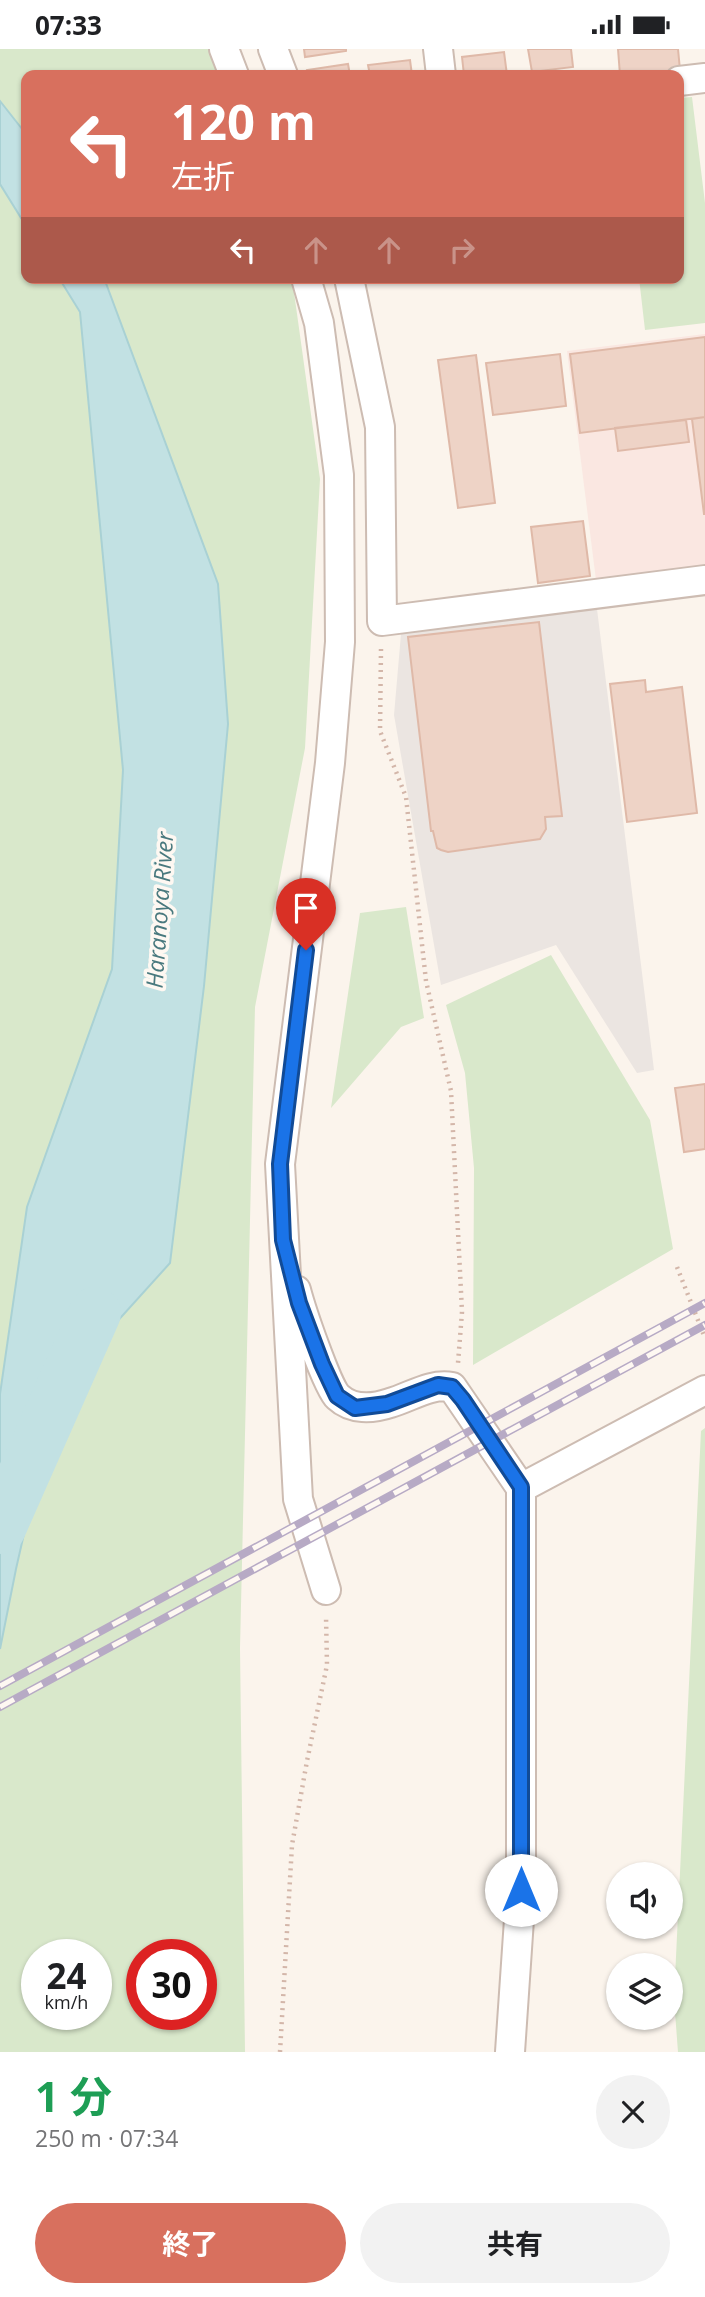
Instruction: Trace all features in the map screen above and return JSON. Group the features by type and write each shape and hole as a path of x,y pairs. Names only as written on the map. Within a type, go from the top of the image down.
{"street":[{"path":"224,49 232,70"},
{"path":"273,49 281,70"},
{"path":"438,49 440,70"},
{"path":"684,80 705,78"},
{"path":"308,284 319,323 339,475 340,642 330,763 280,1164 298,1499 326,1590"},
{"path":"350,284 380,427 382,621 705,580"},
{"path":"283,1240 299,1303 337,1396 355,1408 387,1404 438,1385 452,1387 521,1487 521,1890 510,2052"},
{"path":"521,1487 705,1390"}],"path":[{"path":"382,621 380,731 406,797 426,981 451,1091 462,1312 459,1356 452,1387"},
{"path":"677,1268 705,1338"},
{"path":"280,2052 292,1845 327,1665 326,1590"}],"shaded area":[{"path":"705,334 705,567 596,580 567,351"},
{"path":"597,609 654,1070 637,1073 556,945 441,985 394,715 401,634"}],"green space":[{"path":"0,49 214,49 222,70 21,70 21,284 293,284 320,479 305,748 255,1007 240,1648 245,2052 0,2052"},
{"path":"692,97 705,203 705,323 645,330 640,284 684,284 684,98"},
{"path":"406,907 424,1018 401,1027 331,1108 360,913"},
{"path":"551,955 650,1120 673,1249 473,1365 474,1168 465,1073 446,1005"},
{"path":"705,1428 705,2052 678,2052 676,2030 683,2030 683,1953 676,1953 677,1939 683,1939 683,1862 681,1862 701,1431"}],"water":[{"path":"0,101 21,128 21,218 0,184"},
{"path":"63,284 106,284 218,584 228,724 204,986 170,1263 57,1388 0,1649 0,1394 27,1207 112,969 123,770 80,312"}],"building":[{"path":"304,49 346,49 346,51 305,57"},
{"path":"528,49 571,49 573,67 532,70"},
{"path":"618,49 678,49 680,70 620,70"},
{"path":"504,52 506,70 463,70 462,57"},
{"path":"410,60 411,70 369,70 368,65"},
{"path":"348,64 349,70 307,70"},
{"path":"705,337 705,417 580,433 570,354"},
{"path":"560,354 566,406 493,415 486,363"},
{"path":"476,355 495,503 458,508 438,360"},
{"path":"705,417 705,514 704,514 692,419"},
{"path":"686,420 689,442 618,451 615,428"},
{"path":"583,521 590,576 538,583 531,527"},
{"path":"539,622 562,816 545,817 546,829 540,839 448,852 441,850 437,848 431,831 408,637"},
{"path":"645,680 646,692 682,687 697,813 627,822 610,684"},
{"path":"705,1084 705,1149 684,1152 675,1088"}],"waterway":[{"name":"Haranoya River","path":"0,1528 95,1313"}],"railway":[{"path":"0,1686 705,1303"},
{"path":"0,1707 705,1325"}],"route":[{"path":"306,950 280,1164 283,1240 299,1303 322,1364 337,1396 355,1408 387,1404 438,1385 452,1387 521,1487 521,1890"}]}
